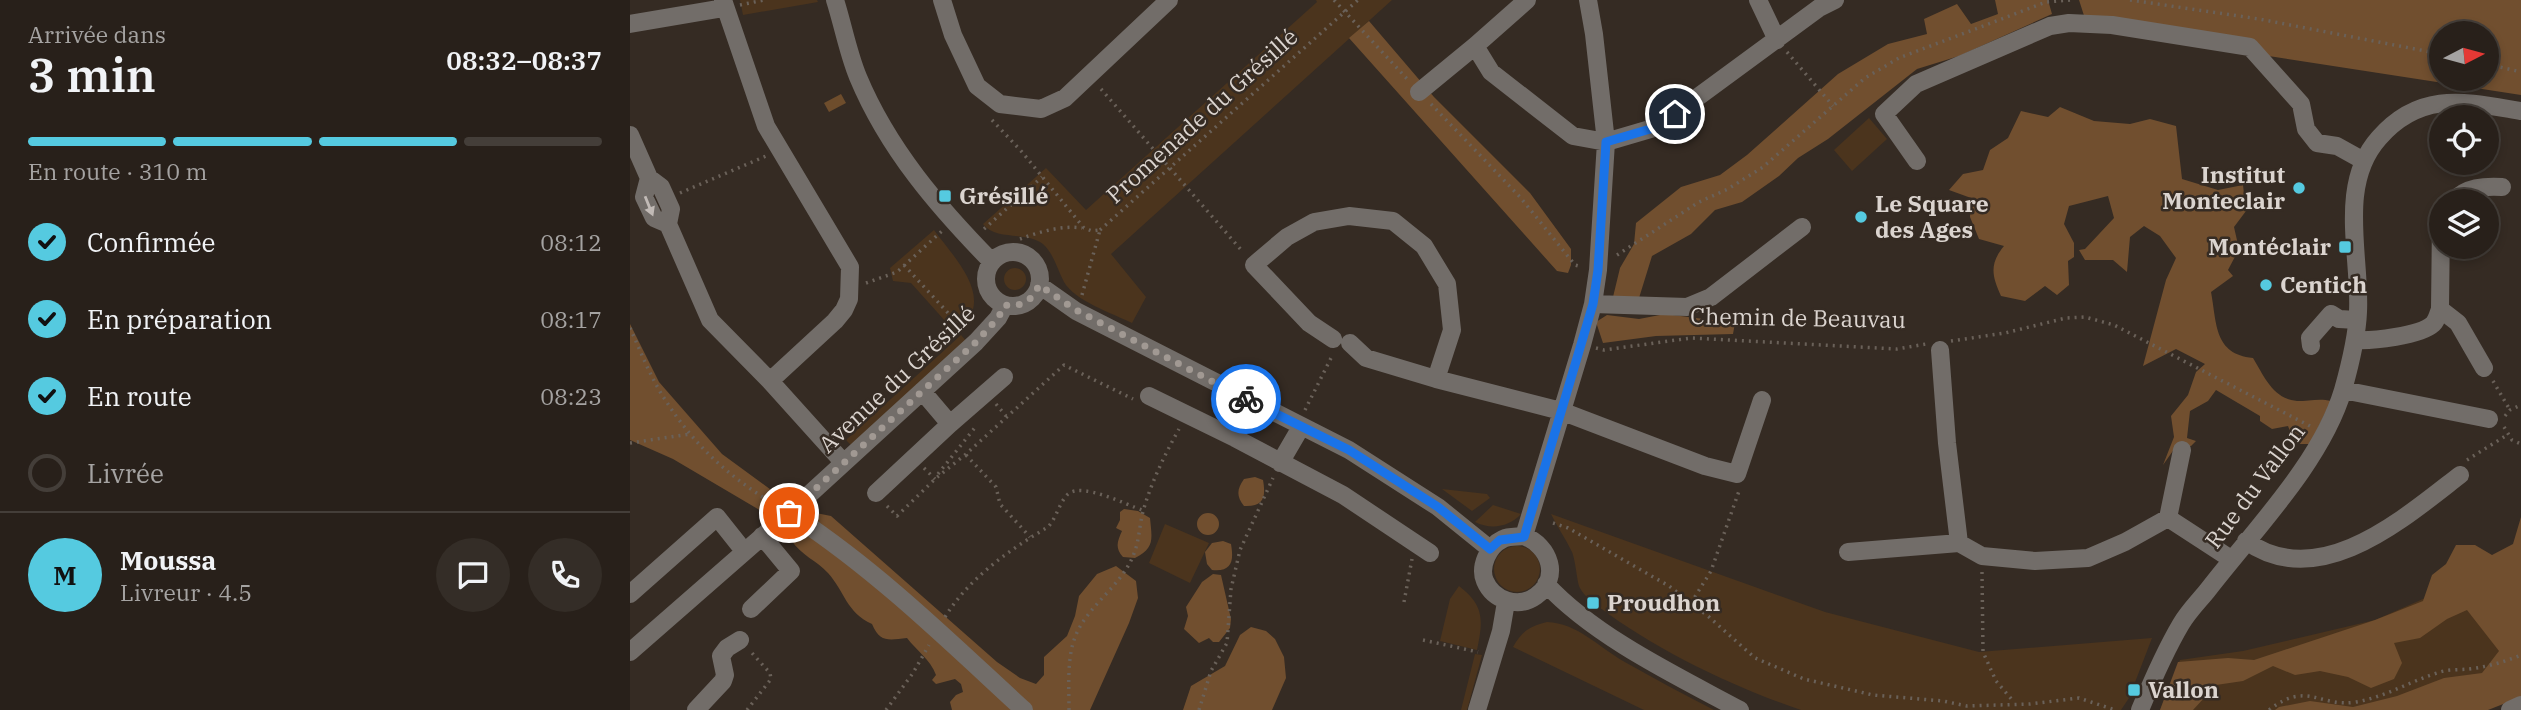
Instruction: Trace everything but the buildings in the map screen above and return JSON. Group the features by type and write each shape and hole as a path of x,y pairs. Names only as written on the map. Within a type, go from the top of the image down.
{"street":[{"path":"835,0 857,76 889,140 930,196 992,262"},
{"path":"942,0 953,36 977,86 1000,104 1041,108 1065,99 1169,0"},
{"path":"1419,92 1527,0"},
{"path":"1524,537 1593,304 1598,270 1606,142 1588,0"},
{"path":"1758,0 1777,40"},
{"path":"1475,46 1491,72 1573,136 1606,142 1657,127 1819,8 1835,0"},
{"path":"630,24 728,4 766,126 850,267 849,299 844,310 770,381"},
{"path":"1917,161 1884,114 1916,85 2050,26 2068,23 2112,25 2250,47 2301,104 2306,129 2317,143 2337,138 2364,161"},
{"name":"Rue du Vallon","path":"2140,710 2181,624 2308,461 2330,422 2343,390 2355,340 2359,279 2354,212 2357,185 2364,161 2388,129 2422,108 2462,102 2521,111"},
{"path":"630,135 649,178 644,197 654,218 668,224 710,320 843,462"},
{"path":"2473,189 2480,186 2502,187"},
{"path":"1436,379 1452,330 1447,284 1424,246 1393,221 1349,216 1314,222 1287,237 1254,265 1309,323 1366,358 1436,379 1561,411 1705,466 1737,474 1762,400"},
{"path":"1593,304 1687,307 1721,291 1802,227"},
{"path":"1005,253 1022,254 1035,264 1040,274 1039,285 1035,295 1023,304 1005,305 992,296 989,290 986,281 988,270 992,262 1005,253"},
{"path":"2355,340 2370,341 2425,330 2435,323 2440,309 2441,259"},
{"path":"1039,285 1076,310 1303,419 1438,507 1490,549"},
{"name":"Avenue du Grésillé","path":"632,646 762,536 976,342 998,318 1005,305"},
{"path":"2440,309 2458,323 2484,368"},
{"path":"2311,346 2310,338 2331,314 2339,319 2357,320"},
{"path":"1942,344 1947,443 1959,543"},
{"path":"879,497 950,424 1004,377"},
{"path":"2343,390 2497,418"},
{"path":"922,391 950,424"},
{"path":"1142,398 1235,438 1278,467 1343,495 1422,553"},
{"path":"1278,467 1303,419"},
{"path":"1848,552 1959,543 1982,556 2035,561 2088,558 2125,542 2168,518 2182,450"},
{"path":"2246,541 2258,550 2285,559 2323,558 2375,537 2460,475"},
{"path":"790,514 831,540 937,630 1024,710"},
{"path":"630,594 717,517 744,551"},
{"path":"2168,518 2231,559"},
{"path":"751,609 791,571 762,536"},
{"path":"1524,537 1537,541 1548,554 1550,569 1546,584 1535,596 1522,601 1506,602 1492,592 1484,579 1484,561 1490,549 1500,540 1524,537"},
{"path":"1546,584 1581,618 1674,674 1741,710"},
{"path":"1477,710 1506,602"},
{"path":"696,710 723,681 725,676 722,656 727,648 740,640"},
{"path":"2510,710 2521,705"}],"path":[{"path":"728,4 764,0"},
{"path":"1334,0 1520,197 1575,265 1587,268"},
{"name":"Promenade du Grésillé","path":"1100,230 1358,0"},
{"path":"1618,255 1699,202 1728,189 1763,167 1865,78 1899,58 2015,12 2056,0 2070,0"},
{"path":"2130,0 2259,19 2429,52"},
{"path":"1777,40 1833,106"},
{"path":"2499,67 2521,72"},
{"path":"1094,82 1247,257"},
{"path":"989,116 1084,228"},
{"path":"678,194 771,153"},
{"path":"982,231 1042,177"},
{"path":"1020,239 1073,227 1100,230 1081,298"},
{"path":"857,286 897,272 943,230"},
{"path":"904,265 960,327"},
{"name":"Chemin de Beauvau","path":"1594,348 1604,350 1691,338 1897,349 2005,333 2066,318 2093,318 2114,325 2310,426"},
{"path":"630,328 664,399 690,434 744,486 790,514"},
{"path":"1303,419 1340,343"},
{"path":"879,497 897,516 1064,365 1142,398"},
{"path":"2484,368 2510,410"},
{"path":"996,404 1006,415"},
{"path":"2497,418 2521,405"},
{"path":"1069,710 1074,639 1132,559 1138,544 1143,511 1154,479 1186,415"},
{"path":"630,443 690,434"},
{"path":"2460,475 2463,463 2507,435 2521,444"},
{"path":"935,479 956,449"},
{"path":"966,454 996,487 1000,504 1030,537"},
{"path":"922,466 935,479"},
{"path":"1199,710 1211,671 1227,643 1231,589 1240,550 1278,467"},
{"path":"1691,603 1710,571 1741,482"},
{"path":"886,710 913,673 937,630 966,589 990,567 1048,527 1073,491 1100,494 1143,511"},
{"path":"1553,523 1568,528 1647,573 1691,603 1755,658 1804,679 1873,695 1943,701 1967,706 2030,704 2079,698 2115,710"},
{"path":"1404,602 1422,553"},
{"path":"1982,556 1983,652 1996,681 2015,703"},
{"path":"740,640 770,673 771,679 747,710"},
{"path":"1423,640 1480,653 1481,645"},
{"path":"2269,710 2279,702 2303,694 2354,703 2389,694 2440,672 2472,669 2505,662 2521,655"},
{"path":"2030,704 2031,710"}],"shaded area":[{"path":"740,0 817,0 818,2 743,15"},
{"path":"1316,0 1392,0 1111,254 1146,297 1132,323 1085,301 1069,289 1043,244 1028,238 995,232 983,224 1046,168 1086,210 1317,2"},
{"path":"1995,0 2048,0 2052,14 1959,56 1917,69 1828,139 1798,158 1779,176 1742,202 1715,210 1691,234 1652,256 1639,298 1613,297 1620,268 1634,244 1636,223 1681,187 1720,175 1747,155 1838,74 1888,44 1927,34 1924,19 1957,4 1971,24 1998,14"},
{"path":"2079,0 2521,0 2521,95 2495,91 2499,91 2499,21 2429,21 2429,81 2088,28"},
{"path":"1369,21 1434,97 1530,193 1571,249 1568,273 1557,271 1349,38"},
{"path":"841,94 846,103 829,112 824,103"},
{"path":"2060,107 2094,121 2130,124 2150,119 2176,126 2182,179 2218,190 2243,185 2246,211 2234,227 2239,249 2228,270 2233,276 2211,292 2217,326 2224,344 2240,355 2253,358 2270,386 2282,396 2297,401 2331,401 2310,444 2295,444 2288,426 2272,429 2260,421 2260,416 2216,390 2208,401 2190,411 2187,438 2196,441 2191,446 2177,445 2163,465 2174,437 2171,416 2188,395 2196,372 2205,364 2176,349 2143,366 2166,280 2176,258 2160,236 2144,226 2130,237 2127,272 2113,260 2085,260 2079,250 2085,249 2114,218 2108,196 2069,206 2064,224 2074,243 2074,257 2068,261 2069,285 2057,295 2045,286 2025,301 2001,296 1994,264 2004,246 1979,239 1970,217 1971,198 1949,190 1963,174 1983,170 1990,150 2008,138 2021,111 2048,117"},
{"path":"1869,118 1887,139 1852,171 1834,150"},
{"path":"934,230 962,268 973,294 973,308 968,320 955,332 911,283 893,281 890,268"},
{"path":"1015,268 1023,271 1026,279 1023,287 1015,290 1007,287 1004,279 1007,271"},
{"path":"1665,314 1735,323 1733,334 1656,336 1603,343 1596,322 1607,315 1639,319"},
{"path":"630,324 659,382 722,454 778,495 768,515 673,459 630,440"},
{"path":"961,335 967,342 852,446 846,440"},
{"path":"1255,477 1263,480 1264,496 1256,505 1244,506 1238,492 1240,486 1244,479"},
{"path":"1442,489 1487,494 1490,498 1472,511"},
{"path":"1493,505 1521,514 1500,526 1475,522"},
{"path":"1124,509 1138,511 1150,518 1151,542 1146,550 1135,558 1123,557 1118,548 1122,531 1116,528 1120,512"},
{"path":"816,513 831,516 997,662 1020,678 1036,684 1044,675 1044,657 1067,636 1079,596 1097,574 1116,566 1136,581 1138,598 1090,710 952,710 950,702 963,692 961,684 955,679 936,684 932,680 936,675 930,664 907,638 886,639 878,634 872,624 851,608 828,573 791,540 793,532"},
{"path":"1208,513 1216,516 1219,524 1216,532 1208,535 1200,532 1197,524 1200,516"},
{"path":"1551,514 1825,612 1979,652 2152,638 2129,698 2121,710 1801,710 1749,691 1696,666 1644,638 1599,607 1580,588 1572,552"},
{"path":"2521,517 2521,697 2488,710 2275,710 2310,701 2353,707 2397,696 2444,678 2482,673 2499,651 2467,610 2447,619 2420,638 2394,643 2402,663 2394,679 2371,688 2348,677 2320,671 2295,675 2273,666 2243,681 2216,685 2193,710 2160,710 2178,662 2228,658 2254,660 2375,620 2423,601 2432,575 2446,564 2456,545 2475,545 2492,555 2513,544"},
{"path":"1165,524 1209,543 1190,583 1149,563"},
{"path":"1223,541 1231,544 1232,560 1224,569 1212,570 1207,564 1205,552 1212,543"},
{"path":"1517,546 1526,547 1533,553 1539,560 1539,578 1533,585 1526,591 1517,592 1508,591 1501,585 1495,578 1494,569 1495,560 1501,553 1508,547"},
{"path":"2521,556 2521,688 2469,710 2160,710 2180,660 2243,651 2375,620"},
{"path":"1213,574 1221,575 1231,619 1230,628 1219,642 1213,642 1209,638 1199,643 1184,629 1188,616 1186,607 1202,582"},
{"path":"1459,586 1478,607 1481,622 1477,650 1440,641 1450,599"},
{"path":"1547,622 1558,623 1578,631 1623,661 1714,710 1644,710 1513,647 1527,630"},
{"path":"1251,627 1266,631 1275,639 1284,657 1286,678 1272,710 1183,710 1191,686 1225,666 1240,635"},
{"path":"1475,654 1482,655 1467,710 1461,710"}],"way so far":[{"path":"789,513 976,342 998,318 1005,305 1023,304 1035,295 1039,285 1076,310 1246,399"}],"place":[{"name":"Institut Monteclair","path":"2299,188"},
{"name":"Grésillé","path":"945,196"},
{"name":"Le Square des Ages","path":"1861,217"},
{"name":"Montéclair","path":"2345,247"},
{"name":"Centich","path":"2266,285"},
{"name":"Proudhon","path":"1593,603"},
{"name":"Vallon","path":"2134,690"}],"route":[{"path":"1246,399 1349,450 1438,507 1490,549 1500,540 1524,537 1593,304 1598,270 1606,142 1657,127 1675,114"}]}
